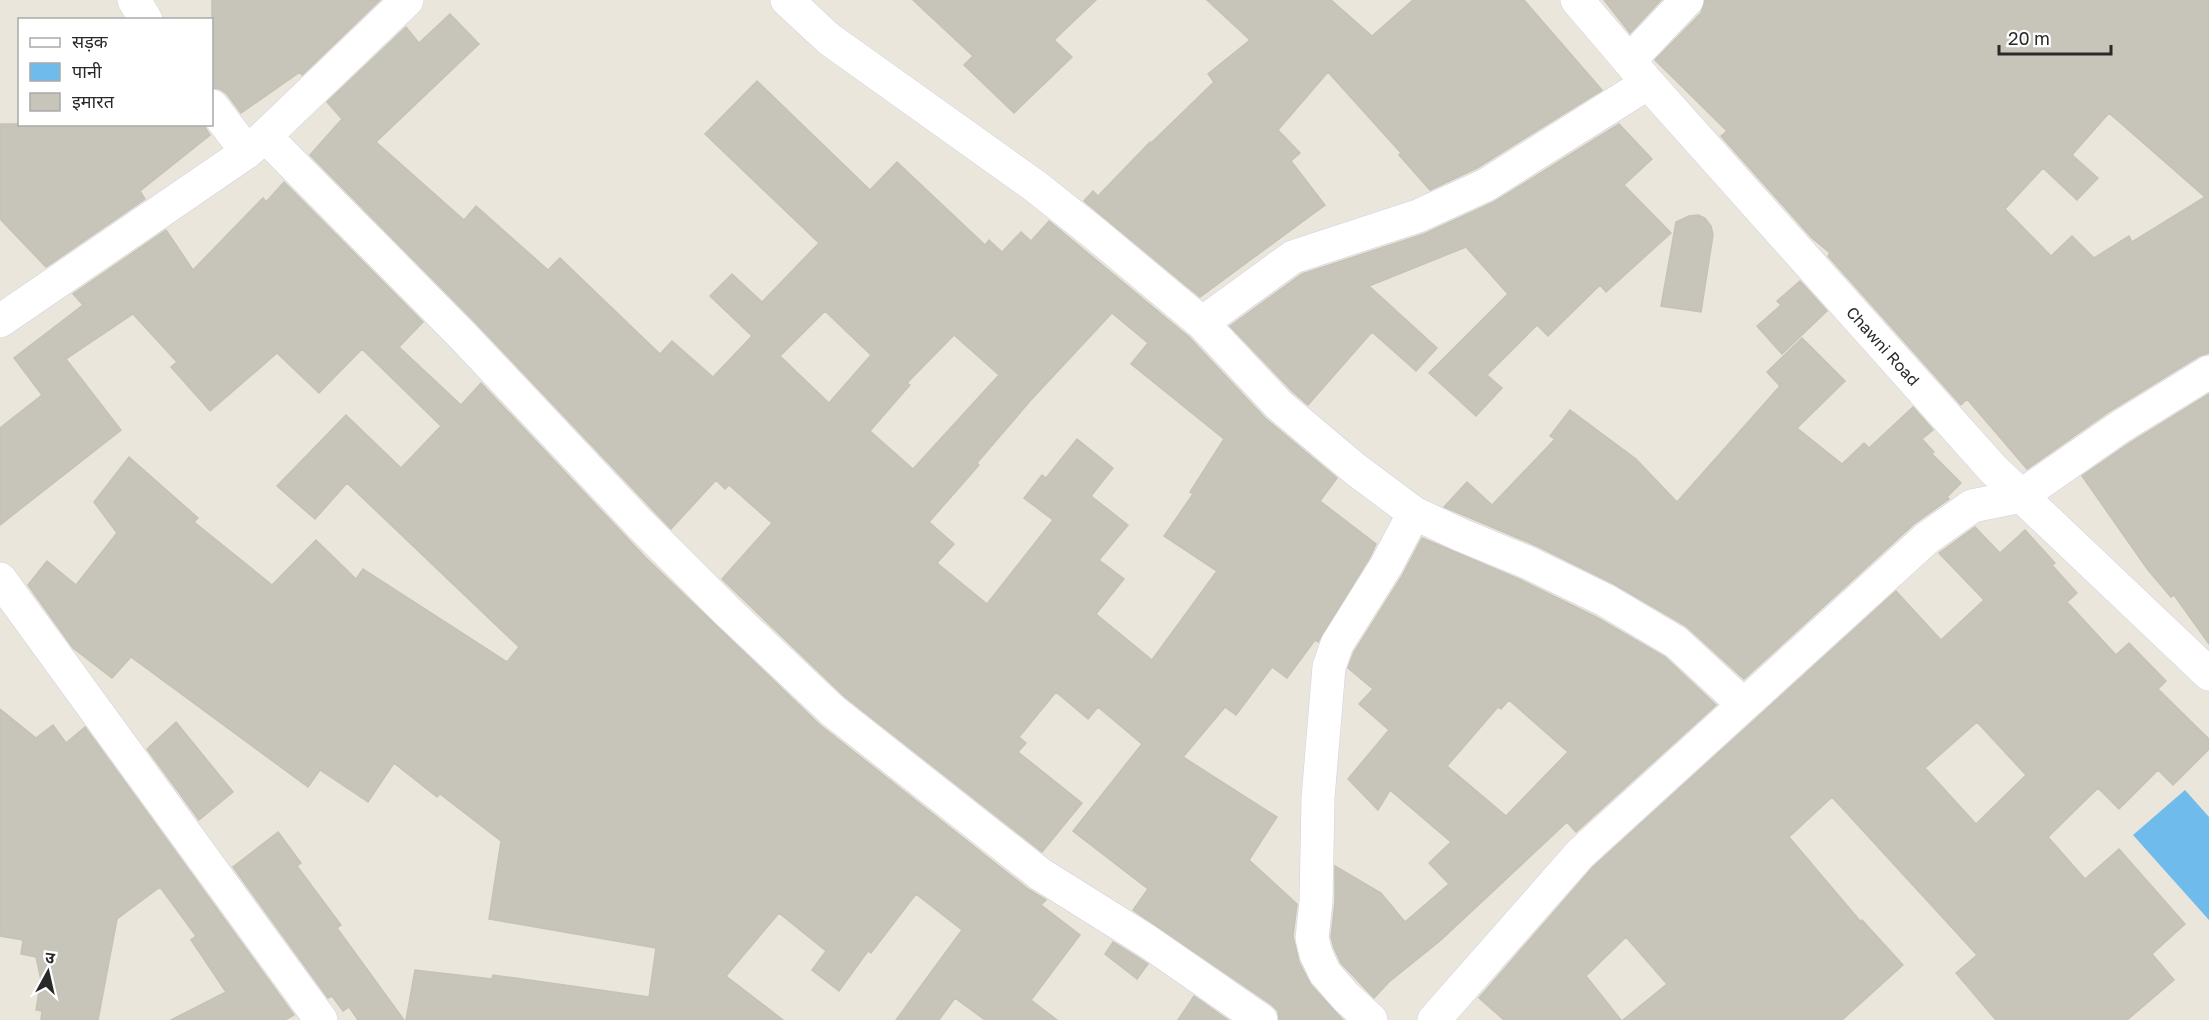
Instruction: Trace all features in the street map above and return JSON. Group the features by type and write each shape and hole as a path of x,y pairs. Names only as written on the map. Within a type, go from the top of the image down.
{"street":[{"path":"134,0 145,18"},
{"path":"0,321 256,144 406,0"},
{"path":"787,0 829,39 1035,186 1093,232 1202,324 1279,405 1355,469 1414,513 1605,600 1676,642 1744,705"},
{"name":"Chawni Road","path":"1577,0 1993,469 2205,662"},
{"path":"1202,324 1293,256 1418,216 1486,185 1639,72 1687,0"},
{"path":"213,107 461,334 640,524 727,611 833,711 1040,874 1147,941 1261,1020"},
{"path":"1434,1020 1580,854 1927,538 1972,506 2021,496 2120,427 2209,372"},
{"path":"1371,1020 1325,973 1316,954 1312,938 1316,902 1318,798 1329,667 1337,644 1386,566 1414,513"},
{"path":"0,579 321,1020"}],"water":[{"path":"2185,790 2209,817 2209,920 2133,835"}],"building":[{"path":"212,0 380,0 302,75 300,72 241,113 227,94 220,89 213,88"},
{"path":"913,0 1096,0 1054,40 1072,57 1014,113 964,65 973,56"},
{"path":"1207,0 1331,0 1372,36 1413,0 1524,0 1602,90 1477,168 1430,190 1399,155 1401,153 1328,72 1278,130 1300,153 1291,161 1325,205 1200,297 1084,201 1093,191 1098,196 1150,142 1214,82 1208,74 1250,40"},
{"path":"1604,0 1661,0 1630,33"},
{"path":"1705,0 2209,0 2209,353 2199,356 2110,411 2027,469 1967,399 1961,405 1828,256 1830,253 1812,238 1721,136 1727,131 1655,60 1701,13","holes":["2109,113 2205,197 2132,242 2129,236 2094,258 2072,236 2051,256 2005,209 2043,168 2077,200 2098,178 2072,155"]},
{"path":"450,14 479,44 376,142 464,220 476,206 548,270 560,258 660,354 672,341 713,377 752,336 710,296 732,274 762,302 819,243 705,134 757,81 870,190 897,162 985,245 989,240 1002,252 1021,232 1031,241 1049,221 1189,337 1265,418 1337,478 1320,501 1376,544 1370,557 1318,642 1315,640 1287,678 1272,667 1236,715 1225,707 1183,757 1277,817 1249,860 1297,904 1293,936 1299,962 1311,985 1343,1020 1279,1020 1278,1011 1272,1005 1133,910 1148,889 1073,831 1142,744 1098,707 1088,719 1056,692 1019,737 1026,743 1018,752 1082,803 1042,852 845,697 722,579 772,523 729,485 725,489 716,480 671,529 474,321 310,155 342,119 327,102 406,27 419,43","holes":["825,311 871,355 829,403 780,356","1112,313 1148,343 1131,364 1224,439 1190,492 1193,494 1164,536 1217,571 1152,660 1096,614 1124,579 1099,560 1128,525 1091,496 1113,468 1077,439 1046,478 1042,475 1024,498 1053,520 987,604 937,563 954,544 929,522 979,465 977,463 1030,401","954,335 999,375 913,469 870,431 910,385 907,383"]},
{"path":"0,124 18,124 18,126 204,126 210,135 140,191 145,199 46,267 0,219"},
{"path":"1619,124 1652,159 1624,185 1671,233 1606,292 1600,285 1548,336 1537,325 1487,375 1502,388 1476,416 1429,373 1508,294 1466,247 1369,286 1437,348 1416,371 1372,332 1308,405 1230,326 1302,274 1424,234 1494,202"},
{"path":"284,182 423,322 399,347 461,405 481,383 645,557 820,725 1028,889 1046,900 1041,905 1080,935 1031,1000 1057,1020 985,1020 955,998 939,1020 896,1020 962,930 916,894 871,953 868,951 839,991 812,970 826,951 779,913 726,976 783,1020 406,1020 415,970 492,979 493,975 649,997 656,948 489,919 501,841 440,794 437,797 394,763 368,802 320,770 308,787 131,657 112,678 73,648 28,585 47,561 76,585 117,533 94,502 129,457 198,518 194,522 272,585 316,540 356,579 363,569 507,662 519,647 347,483 315,519 277,486 346,415 401,468 441,426 362,349 319,393 277,353 210,411 171,367 177,362 133,314 66,359 121,430 0,525 0,428 42,395 14,358 83,305 73,294 166,230 193,270 263,198 266,202"},
{"path":"1698,215 1705,218 1711,226 1713,235 1701,312 1661,306 1676,222"},
{"path":"1800,281 1827,311 1782,354 1757,326 1781,305 1777,301"},
{"path":"1802,338 1845,381 1797,428 1842,464 1864,443 1869,448 1913,407 1933,430 1922,439 1934,452 1932,454 1961,483 1947,497 1949,499 1914,524 1744,679 1686,626 1614,584 1537,546 1444,507 1467,482 1492,505 1555,439 1550,436 1570,410 1636,459 1677,502 1780,386 1767,372"},
{"path":"2209,394 2209,644 2174,595 2171,597 2148,570 2082,476"},
{"path":"1975,527 2000,553 2025,530 2055,563 2052,565 2077,593 2067,602 2116,655 2129,643 2166,681 2158,689 2209,739 2209,749 2173,785 2158,770 2119,809 2098,788 2048,837 2085,879 2119,849 2185,924 2152,954 2174,980 2127,1020 1996,1020 1956,973 1977,955 1832,797 1789,837 1861,922 1862,920 1903,965 1842,1020 1623,1020 1667,984 1626,937 1586,976 1621,1020 1504,1020 1479,998 1593,867 1896,591 1941,640 1984,600 1939,553","holes":["1977,722 2026,775 1976,824 1925,768"]},
{"path":"1422,538 1521,580 1596,617 1665,657 1716,705 1576,832 1567,822 1441,940 1389,982 1374,998 1341,963 1334,948 1331,937 1335,902 1335,866 1381,893 1405,922 1449,884 1429,863 1451,842 1390,790 1378,810 1348,779 1389,730 1359,704 1373,689 1348,668 1354,652 1402,576","holes":["1509,700 1568,752 1506,816 1447,766 1498,707 1501,709"]},
{"path":"0,709 36,738 53,725 66,743 85,727 294,1015 285,1020 171,1020 226,992 191,940 196,936 160,887 117,919 98,1020 41,1020 42,1011 36,1010 41,980 36,957 21,954 23,940 0,936"},
{"path":"176,722 233,792 199,820 147,749"},
{"path":"278,832 301,863 297,866 341,925 337,928 404,1020 358,1020 349,1007 343,1011 332,996 328,998 233,867"},
{"path":"1113,942 1148,964 1137,979 1105,954"},
{"path":"1194,996 1228,1020 1178,1020"}]}
